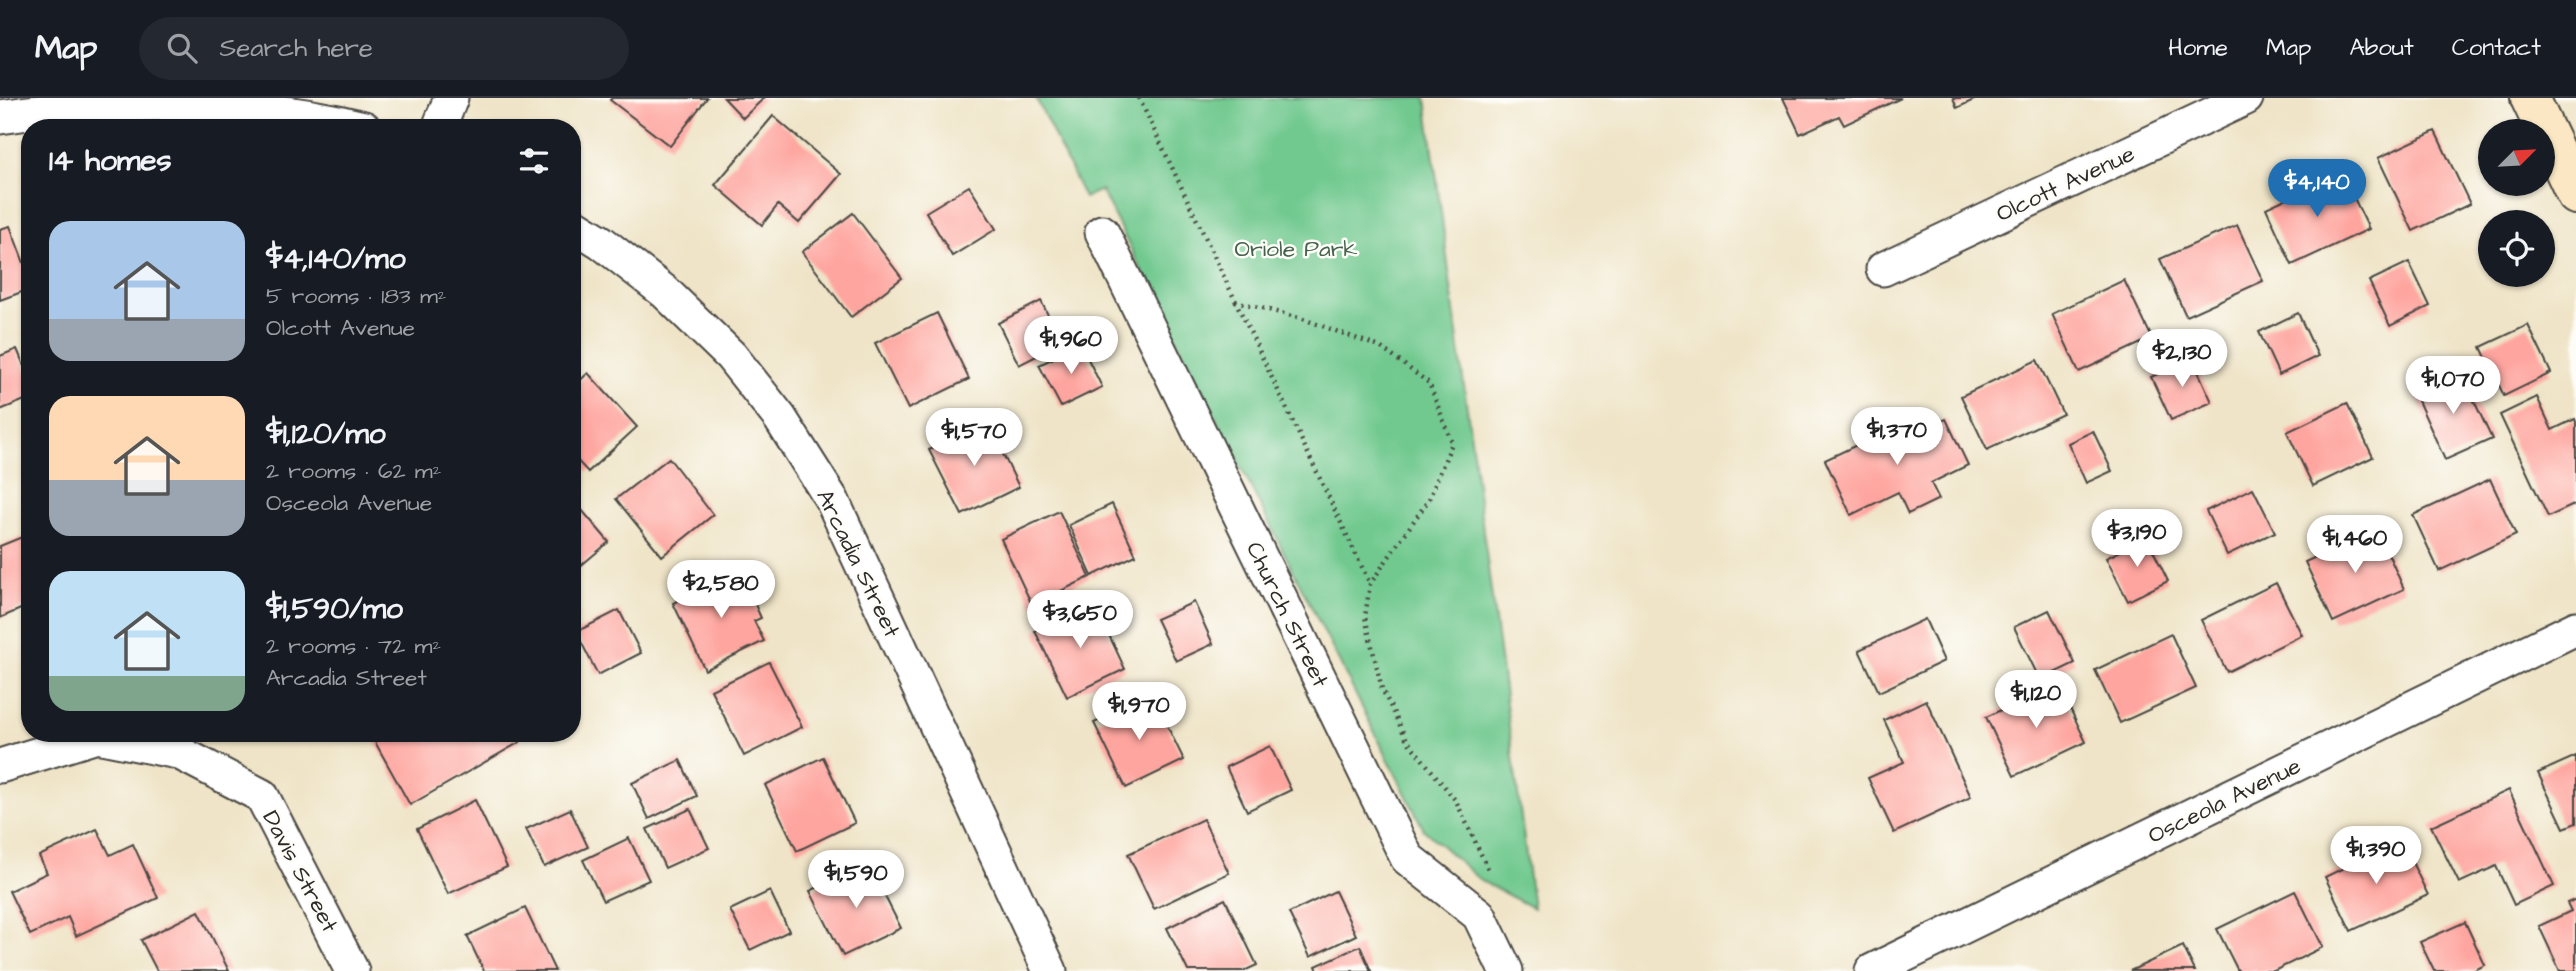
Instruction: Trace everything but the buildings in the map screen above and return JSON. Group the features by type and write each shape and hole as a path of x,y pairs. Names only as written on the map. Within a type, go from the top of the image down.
{"street":[{"path":"443,119 451,98"},
{"name":"Olcott Avenue","path":"1884,269 2246,98"},
{"path":"2530,98 2576,195"},
{"path":"0,117 86,103 177,100 239,103 326,119"},
{"name":"Arcadia Street","path":"581,229 665,292 731,356 780,418 832,500 1050,971"},
{"name":"Church Street","path":"1102,232 1407,858 1479,915 1506,971"},
{"name":"Osceola Avenue","path":"1872,971 2576,628"},
{"name":"Davis Street","path":"0,766 78,742"},
{"name":"Davis Street","path":"127,742 178,752 262,796 352,971"}],"path":[{"path":"1139,98 1370,584"},
{"path":"1235,300 1303,319 1380,347 1429,383 1452,443 1429,499 1370,584 1365,617 1382,689 1407,740 1456,801 1488,869"}],"green space":[{"name":"Oriole Park","path":"1036,98 1426,98 1533,908 1481,881 1424,830 1101,190 1084,198"}]}
